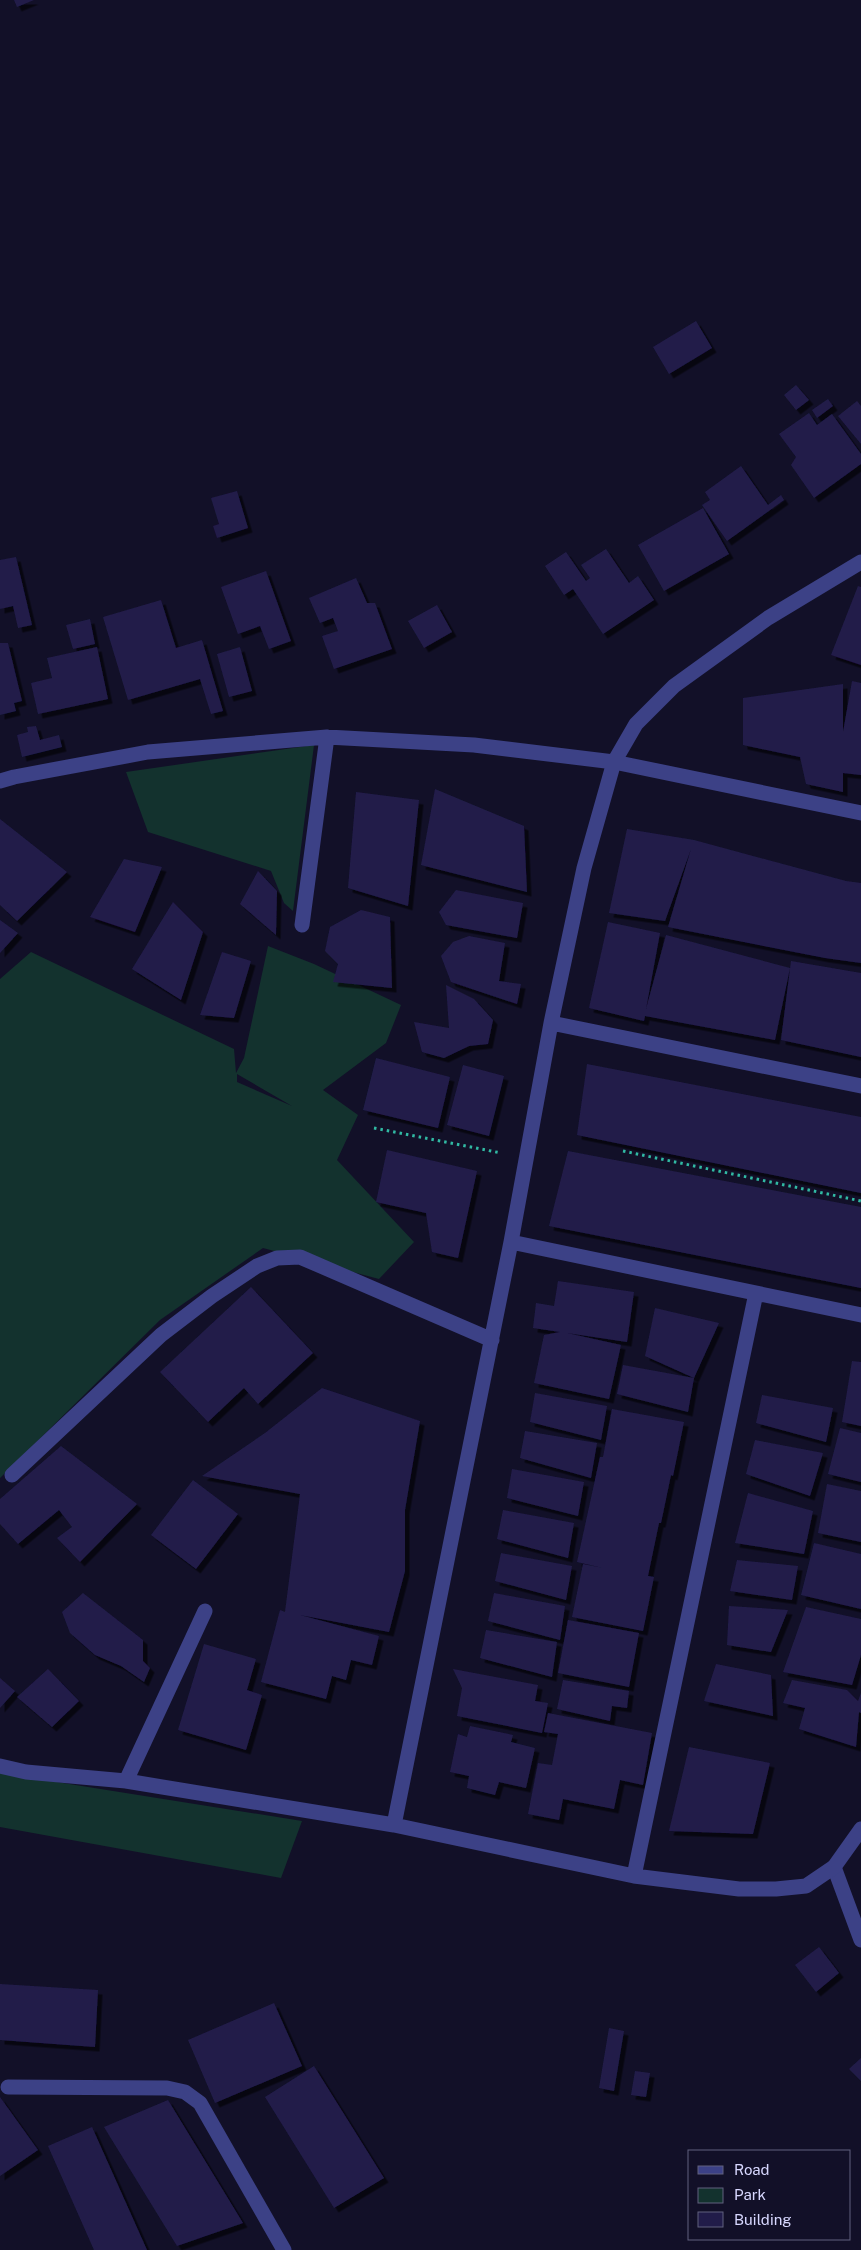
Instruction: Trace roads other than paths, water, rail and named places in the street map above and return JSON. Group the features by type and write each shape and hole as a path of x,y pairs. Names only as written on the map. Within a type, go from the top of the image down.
{"street":[{"path":"394,1824 492,1340 551,1023 584,868 614,762 636,724 674,686 768,618 861,562"},
{"path":"302,925 328,737"},
{"path":"0,781 148,752 328,737 474,745 614,762 861,813"},
{"path":"551,1023 861,1086"},
{"path":"511,1242 861,1315"},
{"path":"12,1475 160,1335 212,1296 257,1266 277,1258 300,1257 492,1340"},
{"path":"634,1876 756,1293"},
{"path":"126,1781 205,1611"},
{"path":"0,1766 26,1772 126,1781 394,1824 634,1876 739,1889 776,1889 806,1886 834,1867 861,1829"},
{"path":"834,1867 861,1940"},
{"path":"8,2087 167,2088 184,2092 200,2103 284,2250"}]}
